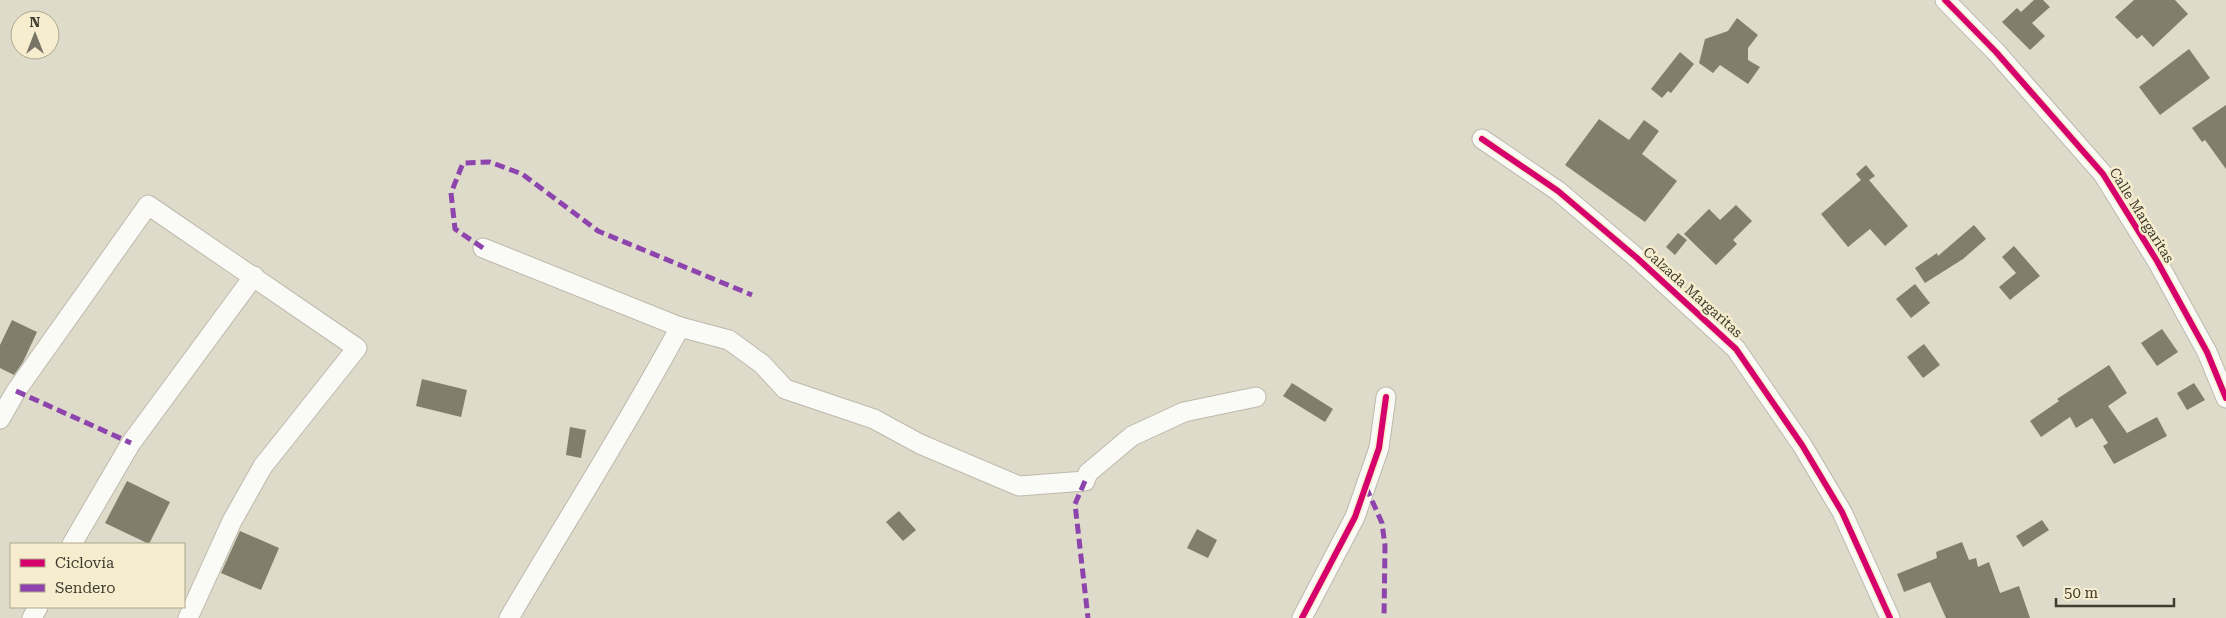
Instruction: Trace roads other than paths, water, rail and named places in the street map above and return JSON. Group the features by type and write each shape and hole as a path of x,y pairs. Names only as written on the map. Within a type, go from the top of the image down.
{"street":[{"name":"Calle Margaritas","path":"1945,0 1996,52 2103,174 2157,261 2189,319 2207,352 2226,398"},
{"name":"Calzada Margaritas","path":"1482,139 1558,191 1637,258 1736,349 1802,445 1842,512 1890,618"},
{"path":"0,419 8,388 148,205 357,348 263,466 232,521 188,618"},
{"path":"483,248 680,327 729,340 762,364 785,389 874,418 920,444 1018,486 1085,481 1088,473 1132,436 1184,412 1256,397"},
{"path":"73,543 130,443 254,276"},
{"path":"509,618 570,513 647,389 680,327"},
{"path":"1302,618 1355,517 1380,448 1386,397"}]}
